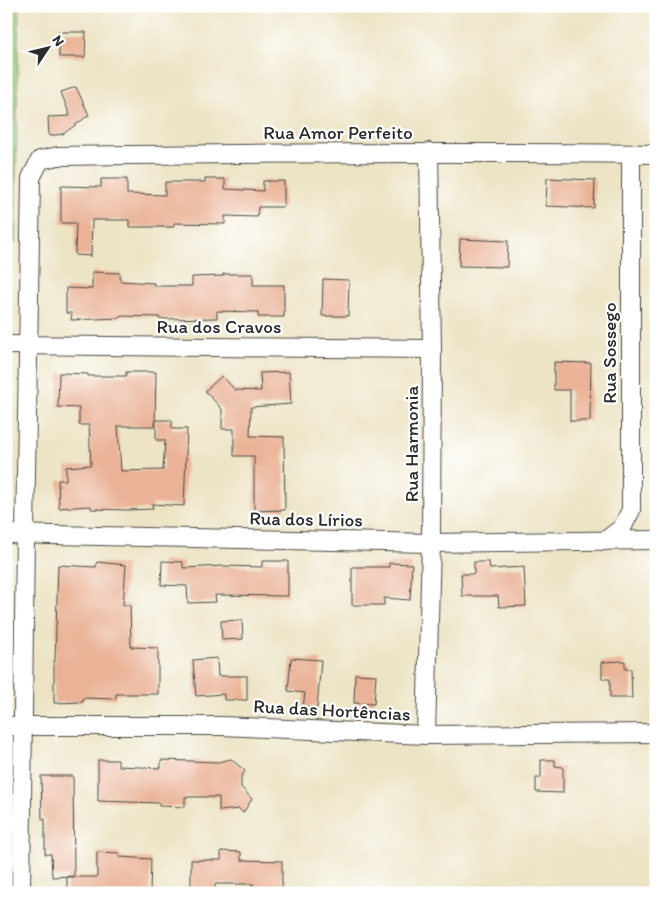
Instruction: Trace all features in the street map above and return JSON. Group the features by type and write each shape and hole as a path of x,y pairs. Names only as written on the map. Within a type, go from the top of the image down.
{"street":[{"name":"Rua Amor Perfeito","path":"29,346 32,178 40,160 58,156 429,152 656,154"},
{"name":"Rua Harmonia","path":"426,736 431,543 432,349 429,152"},
{"name":"Rua Sossego","path":"605,541 622,528 631,510 631,154"},
{"name":"Rua dos Cravos","path":"6,346 432,349"},
{"path":"21,893 14,726 25,534 29,346"},
{"name":"Rua dos Lírios","path":"6,534 431,543 656,540"},
{"name":"Rua das Hortências","path":"14,726 221,726 426,736 656,733"}],"green space":[{"path":"6,6 19,6 15,243 6,243"}],"building":[{"path":"59,32 86,32 85,57 59,57"},
{"path":"76,87 89,115 63,134 49,136 48,117 70,116 61,92"},
{"path":"547,178 595,180 594,208 546,206"},
{"path":"101,179 127,179 127,194 165,195 165,182 205,182 205,179 225,179 225,189 263,191 263,181 284,181 284,207 258,207 257,217 225,216 225,224 174,223 174,227 129,227 129,220 92,220 91,256 75,255 76,223 61,223 61,186 101,187"},
{"path":"460,239 508,241 507,267 459,266"},
{"path":"92,272 120,273 120,281 154,283 154,286 192,286 192,277 253,274 253,285 284,285 284,317 258,317 258,312 217,311 217,318 159,319 159,317 120,316 120,318 71,320 72,313 66,313 66,288 92,289"},
{"path":"323,279 349,280 348,316 322,316"},
{"path":"554,362 591,363 590,421 570,421 570,390 554,390"},
{"path":"126,372 156,372 155,426 118,426 121,471 163,470 165,440 156,440 156,420 172,420 172,429 187,429 184,506 152,504 153,509 128,510 91,509 91,506 59,508 58,480 66,480 66,467 91,465 89,425 79,425 79,408 58,407 59,373 88,374 88,376 126,376"},
{"path":"289,372 291,404 251,407 250,436 284,437 285,510 254,511 254,456 234,456 234,429 222,429 222,409 205,391 222,376 235,390 261,391 260,373"},
{"path":"162,561 183,562 183,568 262,567 262,561 288,561 288,596 215,595 216,602 188,603 187,586 161,585"},
{"path":"97,562 126,565 123,605 130,605 131,647 158,648 158,694 116,694 116,699 83,698 83,702 54,703 58,565 96,567"},
{"path":"474,562 489,562 490,569 524,567 526,606 499,607 498,596 462,596 461,574 474,574"},
{"path":"389,563 412,564 410,600 384,598 384,605 352,605 352,567 389,567"},
{"path":"242,620 243,639 222,640 221,621"},
{"path":"217,658 218,676 247,676 247,700 224,700 224,694 196,696 193,660"},
{"path":"291,658 321,660 317,708 303,707 305,693 288,691"},
{"path":"625,661 625,669 631,669 632,698 610,698 610,679 602,679 602,662"},
{"path":"355,674 376,675 374,704 354,703"},
{"path":"231,759 245,771 241,777 241,787 252,799 243,813 239,809 219,811 219,797 185,797 185,807 159,806 159,803 98,801 98,760 118,760 118,766 161,768 161,760 218,762"},
{"path":"541,760 555,760 555,766 563,767 563,793 536,792 536,778 541,778"},
{"path":"41,776 73,776 74,876 52,877 51,854 45,854 45,819 42,819"},
{"path":"221,851 241,852 241,860 282,861 282,893 253,893 253,884 215,884 215,893 191,893 191,860 221,860"},
{"path":"97,852 120,853 119,857 151,859 150,893 67,893 67,877 97,877"}]}
